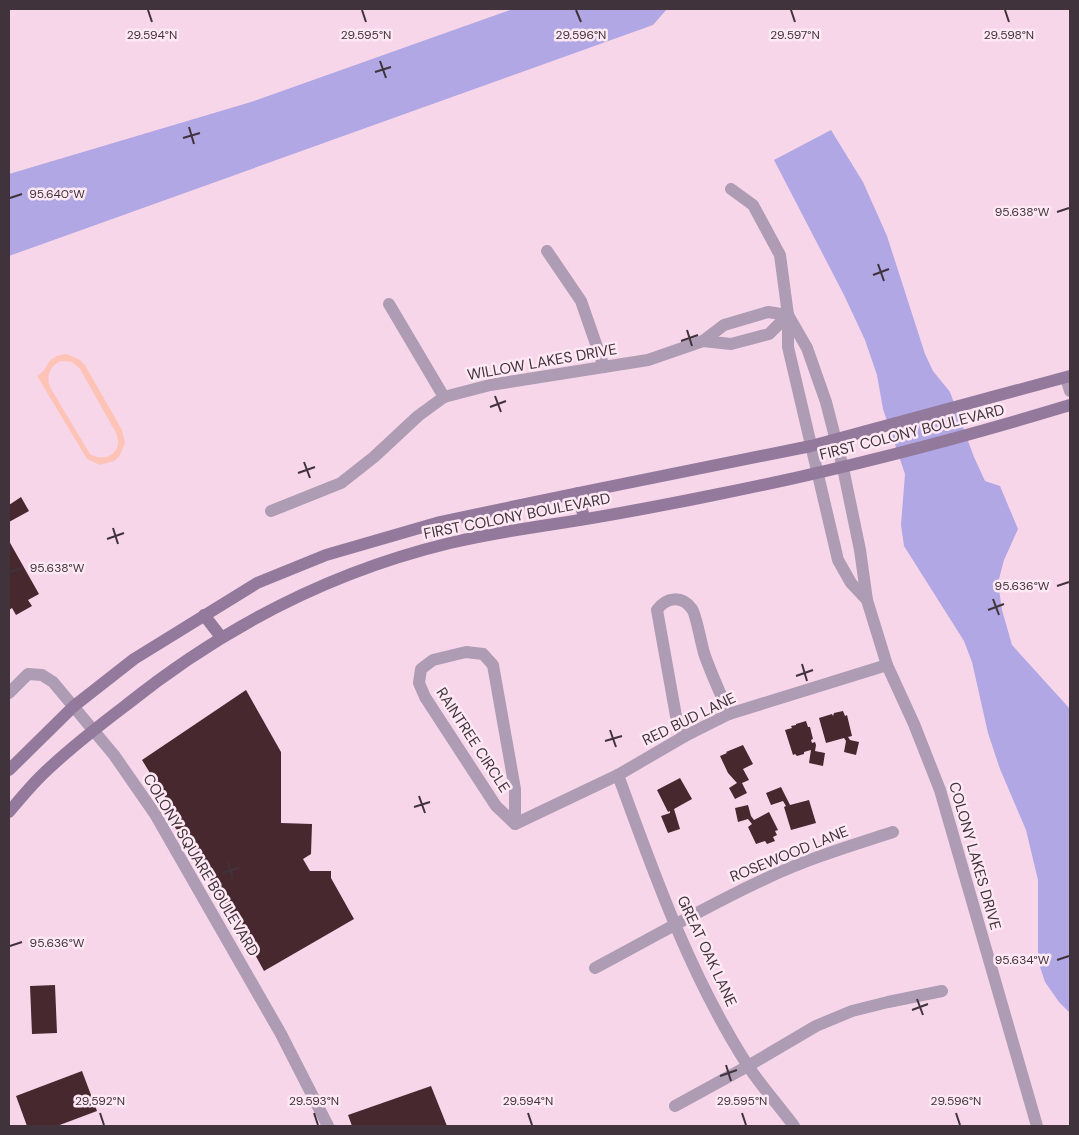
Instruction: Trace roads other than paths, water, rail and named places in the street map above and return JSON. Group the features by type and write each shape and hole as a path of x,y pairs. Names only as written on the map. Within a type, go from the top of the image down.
{"main road":[{"name":"FIRST COLONY BOULEVARD","path":"9,770 74,706 134,659 257,583 326,555 440,522 578,492 812,446 1068,377"},
{"name":"FIRST COLONY BOULEVARD","path":"9,812 40,777 93,730 152,684 221,637 300,595 374,566 451,543 490,534 708,497 843,468 983,432 1070,405"},
{"path":"578,492 584,518"},
{"path":"204,615 221,637"}],"street":[{"name":"COLONY LAKES DRIVE","path":"731,189 753,205 780,255 788,315 788,347 838,560 851,583 867,600"},
{"path":"547,251 581,301 604,367"},
{"path":"389,304 444,397"},
{"name":"WILLOW LAKES DRIVE","path":"271,511 341,483 374,457 418,416 444,397 490,385 648,360 703,341 724,325 768,312 788,315"},
{"name":"COLONY LAKES DRIVE","path":"788,315 807,348 826,402 843,468 860,550 867,600 887,665 914,724 940,790 1036,1126"},
{"name":"WILLOW LAKES DRIVE","path":"703,341 731,344 769,334 788,315"},
{"path":"1068,377 1070,391"},
{"path":"685,736 676,716 659,627 657,610 667,600 676,599 686,602 693,610 704,654 729,714"},
{"name":"RAINTREE CIRCLE","path":"466,652 483,654 493,665 515,789 515,824 496,806 425,697 419,683 421,669 433,660 466,652"},
{"name":"RED BUD LANE","path":"515,824 618,774 685,736 729,714 887,665"},
{"name":"COLONY SQUARE BOULEVARD","path":"9,693 28,674 42,675 53,682 130,777 155,814 281,1034 328,1126"},
{"name":"GREAT OAK LANE","path":"618,774 675,926 715,1007 748,1066 794,1126"},
{"name":"ROSEWOOD LANE","path":"595,968 727,897 769,877 823,855 892,832"},
{"path":"675,1106 816,1026 852,1011 942,991"}]}
